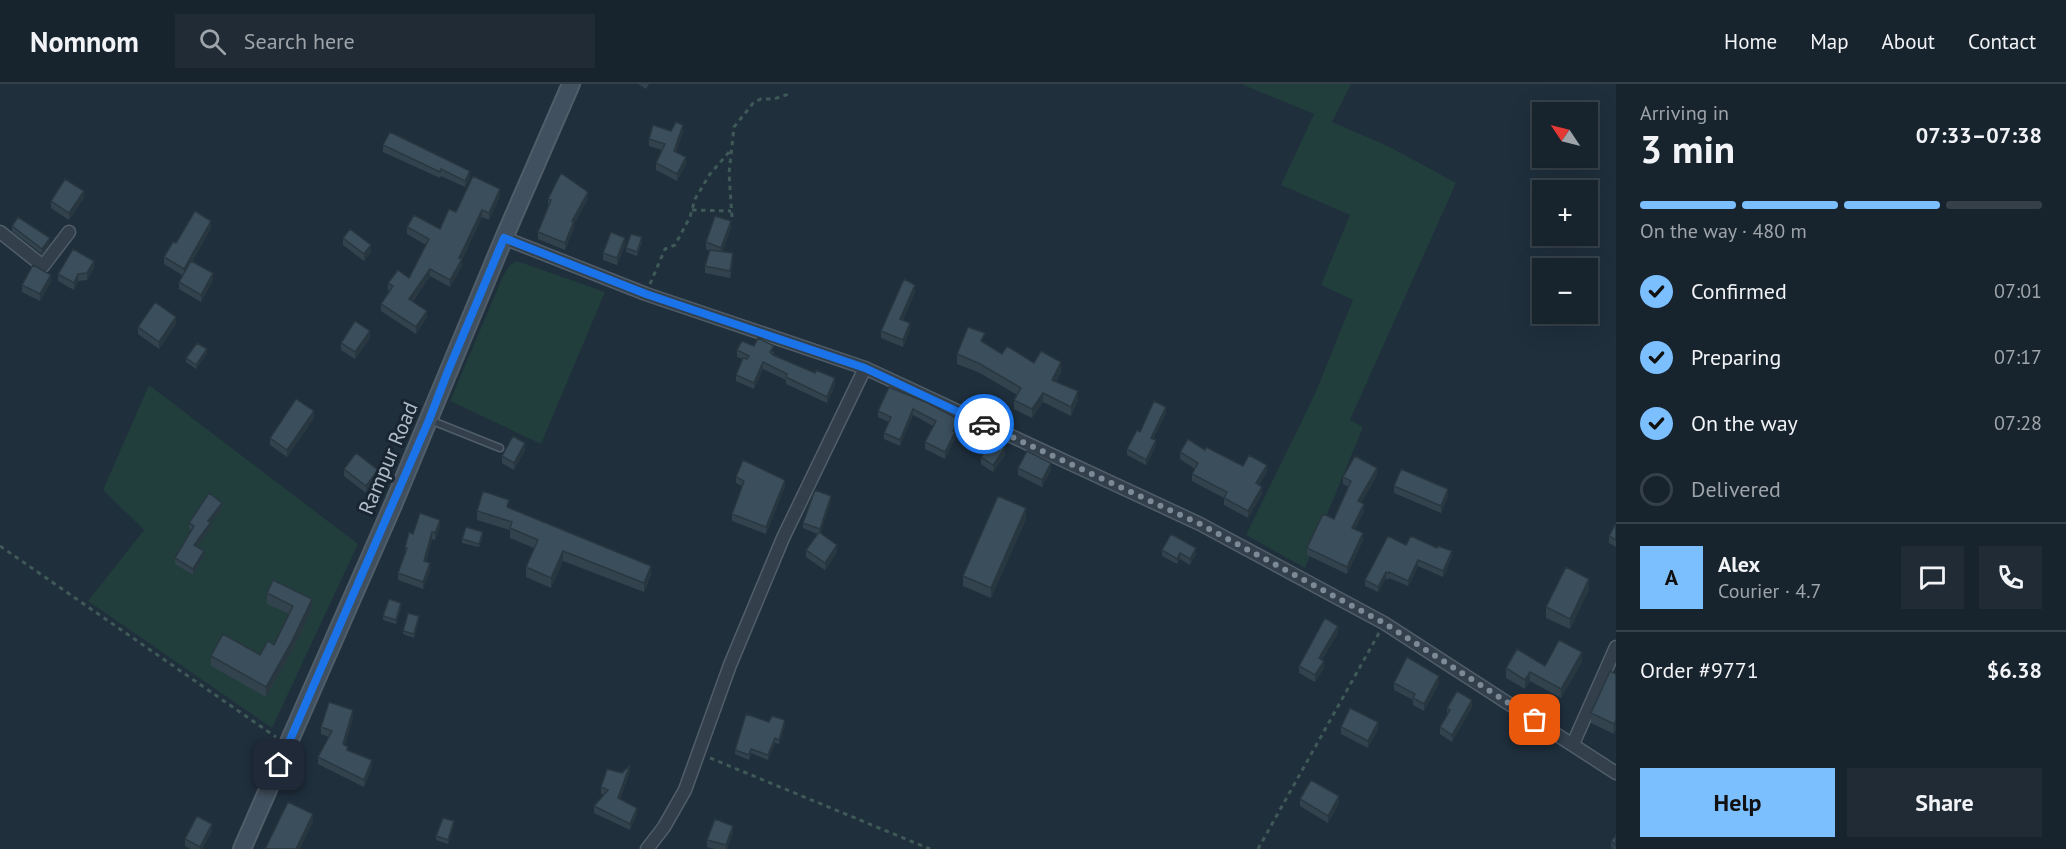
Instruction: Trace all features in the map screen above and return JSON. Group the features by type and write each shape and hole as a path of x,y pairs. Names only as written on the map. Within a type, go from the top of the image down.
{"main road":[{"name":"Rampur Road","path":"242,849 572,84"}],"street":[{"path":"0,232 43,266 69,232"},
{"path":"504,238 646,294 865,368 1200,524 1384,623 1616,773"},
{"path":"647,849 664,827 685,790 729,665 783,538 865,368"},
{"path":"1573,744 1616,647"}],"lane":[{"path":"429,420 500,448"}],"path":[{"path":"732,217 730,151 734,127 754,102 789,94"},
{"path":"646,294 665,249 675,245 695,199 710,174 730,151"},
{"path":"692,210 732,211"},
{"path":"0,546 288,745"},
{"path":"1258,849 1384,623"},
{"path":"698,753 930,849"}],"green space":[{"path":"1241,84 1351,84 1332,122 1390,147 1456,183 1350,420 1363,427 1305,568 1246,535 1314,396 1353,300 1321,285 1350,215 1281,185 1314,114"},
{"path":"517,261 605,292 541,444 450,401 503,276 510,265"},
{"path":"149,385 358,544 272,728 88,601 144,530 103,490"}],"building":[{"path":"676,122 683,125 674,151 686,157 677,174 656,163 665,144 649,139 653,125 671,131"},
{"path":"390,132 470,171 465,181 441,169 440,172 383,145"},
{"path":"561,173 588,192 572,221 574,221 565,243 538,232 551,200 548,199"},
{"path":"473,176 500,189 489,213 482,210 459,258 462,259 450,280 430,269 409,299 427,311 416,327 381,304 393,286 388,283 398,270 409,278 429,239 407,227 414,215 440,229 449,209 456,212"},
{"path":"65,179 84,191 69,213 51,201"},
{"path":"195,211 211,221 184,269 164,257 173,242 176,243"},
{"path":"715,216 731,221 721,248 706,242"},
{"path":"18,217 50,238 42,249 12,226"},
{"path":"350,229 371,245 364,254 343,238"},
{"path":"611,232 625,238 617,258 603,253"},
{"path":"631,234 642,237 637,252 626,248"},
{"path":"73,249 94,261 87,273 78,274 74,283 58,274"},
{"path":"710,250 733,253 730,271 705,266"},
{"path":"191,261 213,273 201,295 179,282"},
{"path":"33,265 51,275 40,294 22,285"},
{"path":"904,279 915,285 900,319 910,323 903,340 881,331"},
{"path":"155,302 176,317 159,342 138,327"},
{"path":"355,321 370,331 355,352 341,343"},
{"path":"968,327 985,333 981,341 1002,354 1007,346 1034,363 1041,351 1061,362 1052,380 1078,391 1071,407 1043,393 1032,409 1014,400 1021,388 980,364 957,354"},
{"path":"758,338 774,346 770,352 773,355 815,373 816,370 835,378 827,397 786,377 787,374 763,362 754,383 736,375 743,358 747,359 749,356 737,350 742,341 754,346"},
{"path":"197,343 207,349 196,365 186,358"},
{"path":"889,387 928,403 958,419 953,431 955,432 945,452 925,442 936,421 913,409 900,440 884,433 891,417 878,411"},
{"path":"296,399 314,411 287,450 270,438"},
{"path":"1154,401 1166,407 1151,438 1156,440 1146,460 1127,449 1137,430 1140,432"},
{"path":"513,436 525,443 514,463 502,456"},
{"path":"1188,439 1205,450 1206,447 1243,466 1249,455 1267,465 1256,483 1262,487 1248,511 1224,498 1227,492 1192,474 1198,463 1180,452"},
{"path":"994,440 1005,448 993,465 981,457"},
{"path":"1027,451 1051,463 1042,480 1018,468"},
{"path":"356,453 378,470 366,486 344,469"},
{"path":"1355,456 1377,468 1358,501 1364,504 1352,528 1363,533 1347,567 1307,548 1323,514 1334,519 1351,481 1343,477"},
{"path":"743,460 785,480 766,527 732,514 744,481 736,477"},
{"path":"1401,469 1448,489 1441,506 1394,486"},
{"path":"815,490 831,496 820,529 803,523"},
{"path":"483,491 509,500 507,507 651,566 644,583 563,551 551,578 526,567 538,540 510,528 512,522 477,511"},
{"path":"209,493 222,503 194,545 204,551 193,569 175,558 194,526 189,523"},
{"path":"998,496 1026,508 991,588 963,576"},
{"path":"420,513 440,520 435,533 432,532 424,561 430,563 423,582 398,573 407,548 405,547 409,532 413,534"},
{"path":"1616,523 1616,540 1609,536"},
{"path":"466,527 483,532 479,544 462,539"},
{"path":"819,532 837,545 825,563 806,550"},
{"path":"1171,534 1196,548 1190,559 1180,553 1177,559 1162,550"},
{"path":"1388,536 1406,545 1411,536 1437,548 1438,546 1452,551 1443,571 1418,560 1408,581 1386,572 1378,587 1365,580"},
{"path":"1566,567 1589,579 1570,619 1546,607"},
{"path":"273,580 312,599 266,687 211,656 223,634 260,655 268,641 274,645 293,606 267,593"},
{"path":"389,599 401,603 396,620 383,616"},
{"path":"408,613 419,616 414,634 403,631"},
{"path":"1325,618 1338,626 1319,658 1324,661 1315,675 1299,666"},
{"path":"1559,640 1582,652 1561,689 1530,672 1525,680 1506,668 1517,649 1545,666"},
{"path":"1407,657 1439,676 1424,704 1413,698 1415,694 1394,683"},
{"path":"1610,671 1616,674 1616,720 1614,724 1591,713"},
{"path":"1457,691 1472,700 1452,735 1440,727"},
{"path":"329,702 353,710 343,744 348,747 347,750 372,760 364,780 318,757 332,731 321,727"},
{"path":"1350,708 1378,722 1368,741 1341,727"},
{"path":"746,714 769,722 772,716 785,720 779,740 775,738 768,755 751,749 749,755 735,750"},
{"path":"630,765 618,798 637,808 630,824 594,806 608,790 601,787 607,769 622,773"},
{"path":"1311,780 1339,796 1328,816 1300,799"},
{"path":"288,802 313,814 296,849 265,849"},
{"path":"197,816 212,824 200,847 185,839"},
{"path":"443,818 454,821 448,840 436,836"},
{"path":"715,819 733,826 726,845 707,840"},
{"path":"1616,835 1616,845 1611,841"}],"way so far":[{"path":"984,424 1200,524 1384,623 1535,720"}],"route":[{"path":"279,765 393,505 504,238 646,294 865,368 984,424"}]}
